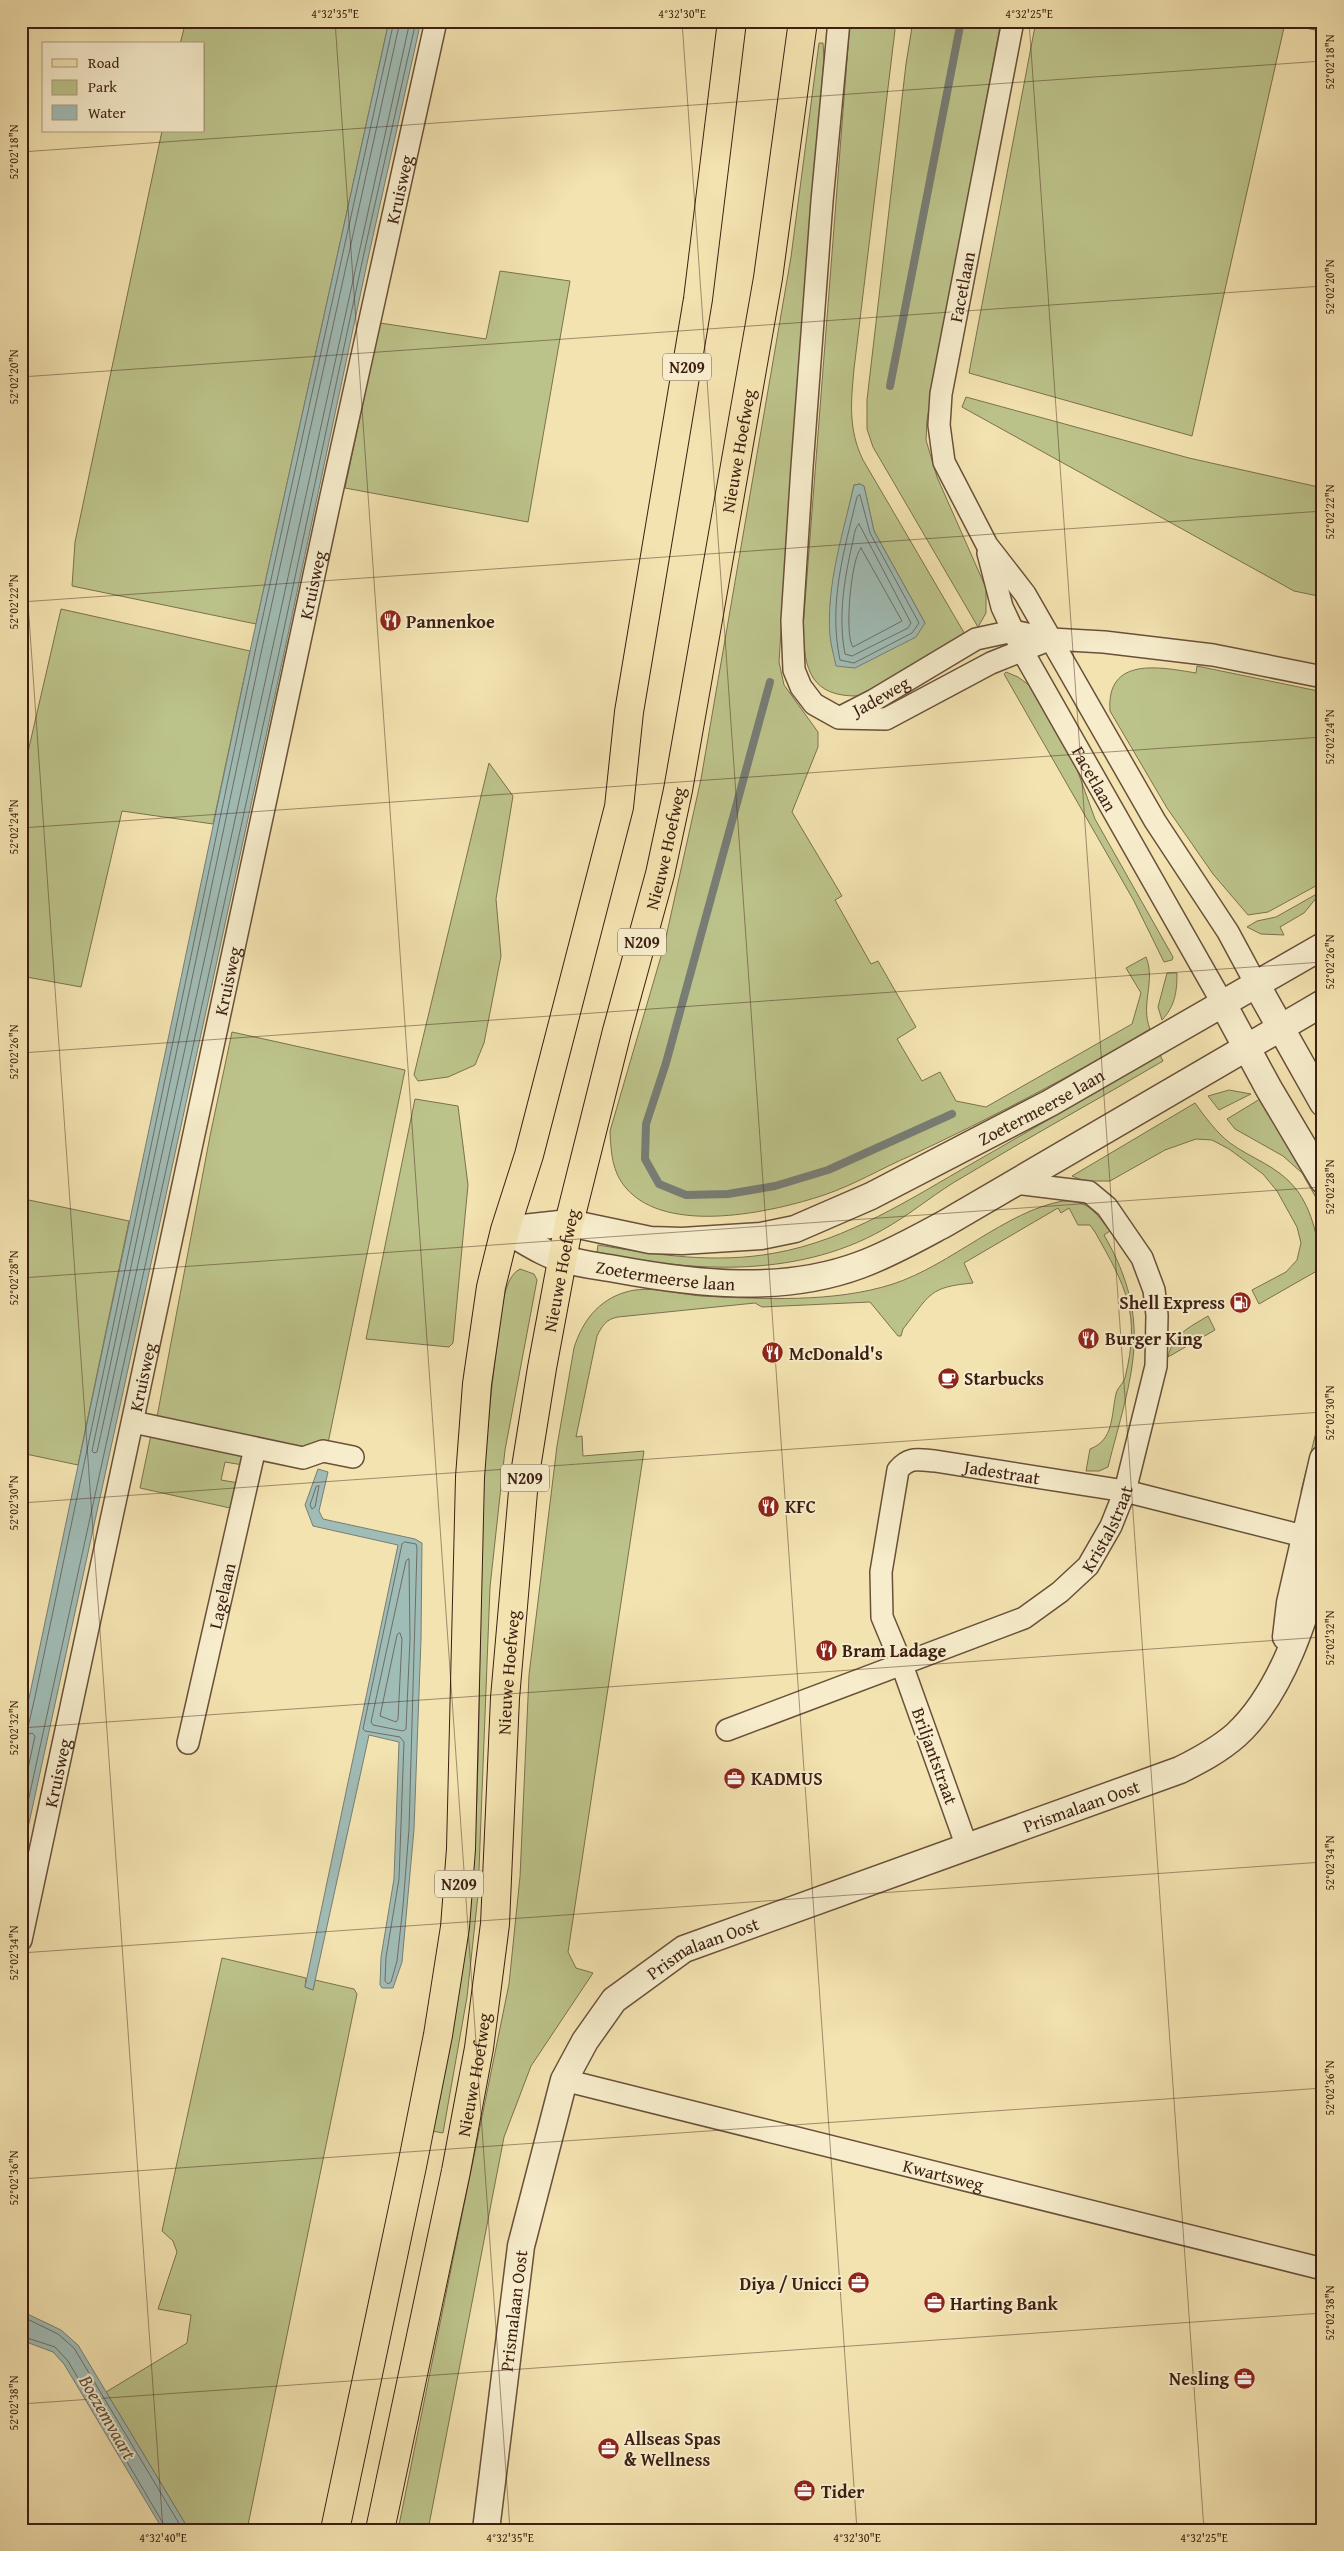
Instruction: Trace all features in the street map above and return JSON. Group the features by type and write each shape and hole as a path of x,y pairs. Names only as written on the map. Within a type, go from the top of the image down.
{"main road":[{"name":"N209","path":"335,2530 414,2157 438,2036 455,1927 461,1849 473,1440 477,1384 491,1287 505,1230 529,1155 620,807 629,712 698,299 732,21"},
{"name":"Nieuwe Hoefweg","path":"380,2530 456,2171 479,2048 495,1924 505,1698 524,1480 569,1223 657,883 678,790 766,288 802,24"}],"street":[{"name":"Kruisweg","path":"21,1940 329,505 436,21"},
{"name":"Facetlaan","path":"1013,21 942,394 939,426 944,462 986,545 1025,594 1155,820 1228,932 1256,984"},
{"path":"838,27 822,201 792,621 793,662 800,687 814,704 839,718"},
{"name":"Facetlaan","path":"986,545 1002,608 1023,652 1223,1004"},
{"name":"Jadeweg","path":"839,718 874,700 976,639 1013,631 1051,639 1104,642 1213,655 1323,678"},
{"name":"Jadeweg","path":"839,718 886,719 991,663 1023,652 1051,639"},
{"name":"Zoetermeerse laan","path":"505,1230 569,1223 650,1240 682,1241 761,1236 795,1229 871,1196 1033,1112 1323,946"},
{"path":"1256,984 1323,1103"},
{"name":"Zoetermeerse laan","path":"505,1230 562,1259 643,1274 717,1283 778,1282 832,1273 860,1265 937,1228 1323,1003"},
{"path":"1223,1004 1246,1049 1323,1180"},
{"name":"Kristalstraat","path":"727,1730 1024,1618 1060,1592 1088,1566 1111,1526 1125,1491 1156,1366 1157,1315 1154,1290 1142,1258 1107,1207 1089,1192 1014,1183"},
{"path":"133,1422 303,1458 323,1451 353,1457"},
{"name":"Lagelaan","path":"188,1743 256,1448"},
{"name":"Prismalaan Oost","path":"486,2530 521,2246 564,2080 585,2041 614,2000 684,1948 1180,1770 1210,1755 1236,1735 1260,1708 1282,1669 1290,1603 1317,1544 1323,1459"},
{"name":"Jadestraat","path":"902,1665 882,1616 880,1592 881,1572 898,1470 906,1461 935,1461 1125,1491 1317,1544"},
{"name":"Briljantstraat","path":"902,1665 967,1847"},
{"name":"Kwartsweg","path":"564,2080 1323,2269"}],"green space":[{"path":"186,21 389,21 256,624 72,586 75,542 162,132 205,132 205,42 181,42"},
{"path":"850,21 891,21 895,30 854,369 853,426 858,449 863,460 966,636 859,696 830,692 820,686 813,678 805,656 803,628","holes":["860,484 864,486 874,531 925,623 830,606 835,571 854,485"]},
{"path":"913,21 1001,21 927,420 926,440 937,477 986,588 986,613 978,627 873,447 867,429 867,400 906,64"},
{"path":"1036,21 1323,21 1323,32 1285,23 1192,436 969,373"},
{"path":"819,43 823,43 824,58 795,413 779,662 784,685 818,732 818,747 792,812 842,896 835,900 871,964 878,961 916,1027 897,1039 922,1081 940,1072 956,1101 986,1107 1132,1024 1141,993 1126,968 1146,957 1149,966 1147,1020 1150,1029 1062,1080 1002,1111 835,1191 803,1202 750,1213 693,1216 667,1212 644,1203 626,1188 615,1168 610,1131 664,946 701,779 791,257"},
{"path":"500,271 570,281 528,522 345,488 380,323 486,339"},
{"path":"966,397 1189,458 1323,488 1323,597 1294,591 962,407"},
{"path":"61,609 250,651 213,824 122,811 81,987 21,976 21,782"},
{"path":"1197,666 1323,692 1323,882 1268,912 1248,915 1213,874 1167,808 1110,711 1111,693 1117,681 1126,673 1138,669 1152,668 1196,673"},
{"path":"1006,672 1018,677 1029,685 1070,750 1095,819 1173,957 1172,960 1164,962 1134,901 1004,674"},
{"path":"489,763 513,796 496,899 501,956 484,1043 475,1065 448,1077 418,1081 414,1075"},
{"path":"1322,891 1304,913 1280,927 1284,935 1261,934 1247,927 1257,921 1276,917"},
{"path":"1167,973 1177,973 1176,986 1170,1009 1162,1020 1158,1007"},
{"path":"232,1032 405,1070 328,1443 303,1448 157,1417 210,1136"},
{"path":"1160,1055 1163,1061 954,1182 891,1225 857,1243 822,1255 785,1263 747,1267 671,1264 597,1252 598,1245 664,1255 731,1258 775,1253 828,1239 902,1204"},
{"path":"1229,1090 1251,1094 1219,1110 1208,1096"},
{"path":"415,1099 458,1106 468,1185 453,1343 449,1347 366,1339"},
{"path":"1260,1099 1320,1190 1323,1197 1323,1210 1302,1173 1283,1156 1235,1129 1227,1119"},
{"path":"1195,1103 1225,1139 1289,1181 1302,1198 1311,1216 1322,1268 1259,1304 1252,1290 1286,1272 1297,1260 1301,1243 1297,1227 1277,1191 1263,1174 1229,1149 1212,1140 1196,1139 1165,1150 1110,1181 1084,1181 1072,1176"},
{"path":"24,1199 129,1221 78,1465 21,1453 21,1206"},
{"path":"1063,1201 1072,1201 1090,1208 1110,1231 1104,1235 1120,1267 1129,1296 1134,1323 1134,1350 1124,1405 1108,1467 1099,1471 1086,1471 1090,1449 1103,1440 1110,1426 1117,1392 1125,1378 1130,1355 1131,1318 1128,1301 1122,1285 1095,1232 1090,1225 1078,1225 1069,1208 1061,1213 1058,1208 964,1263 973,1283 947,1287 931,1295 903,1329 901,1336 898,1336 870,1302 762,1307 755,1303 618,1317 610,1319 597,1336 576,1437 582,1436 583,1456 644,1451 568,1952 576,1968 593,1973 531,2066 504,2137 428,2530 398,2530 509,1984 520,1877 529,1675 557,1446 577,1338 592,1313 599,1306 616,1296 635,1290 644,1289 701,1296 773,1299 847,1294 893,1284 936,1264 1021,1216"},
{"path":"520,1269 534,1274 537,1280 505,1450 490,1587 478,1895 467,1997 443,2133 432,2131 464,1955 474,1849 477,1801 482,1517 487,1437 502,1305 510,1280"},
{"path":"1208,1316 1215,1330 1168,1357 1170,1349 1178,1337"},
{"path":"1323,1405 1319,1464 1310,1486 1303,1495 1301,1491"},
{"path":"151,1435 243,1455 243,1465 225,1462 221,1480 239,1483 234,1504 230,1508 140,1488"},
{"path":"222,1958 306,1978 305,1987 313,1990 315,1980 354,1989 357,1994 247,2530 189,2530 106,2392 187,2343 191,2315 158,2309 177,2252 173,2241 162,2231"}],"water":[{"path":"389,21 421,21 21,1860 21,1736 250,651"},
{"path":"860,484 864,486 874,531 925,623 916,637 855,668 836,666 830,640 829,617 833,579 854,485"},
{"path":"318,1469 328,1472 319,1511 323,1519 415,1539 422,1543 421,1639 414,1829 402,1962 393,1988 382,1988 380,1985 381,1957 394,1879 399,1742 369,1735 313,1990 305,1987 398,1545 313,1526 305,1505"},
{"name":"Boezemvaart","path":"21,2311 61,2330 78,2345 189,2530 163,2530 64,2364 53,2352 21,2340"}],"waterway":[{"path":"890,386 961,21"},
{"path":"770,682 666,1063 646,1124 645,1159 659,1184 686,1195 728,1194 775,1186 828,1170 952,1114"}],"place":[{"name":"Pannenkoe","path":"390,621"},
{"name":"Shell Express","path":"1241,1302"},
{"name":"Burger King","path":"1089,1338"},
{"name":"McDonald's","path":"773,1353"},
{"name":"Starbucks","path":"948,1378"},
{"name":"KFC","path":"769,1506"},
{"name":"Bram Ladage","path":"826,1650"},
{"name":"KADMUS","path":"735,1778"},
{"name":"Diya / Unicci","path":"858,2283"},
{"name":"Harting Bank","path":"934,2303"},
{"name":"Nesling","path":"1245,2378"},
{"name":"Allseas Spas & Wellness","path":"608,2448"},
{"name":"Tider","path":"805,2491"}]}
